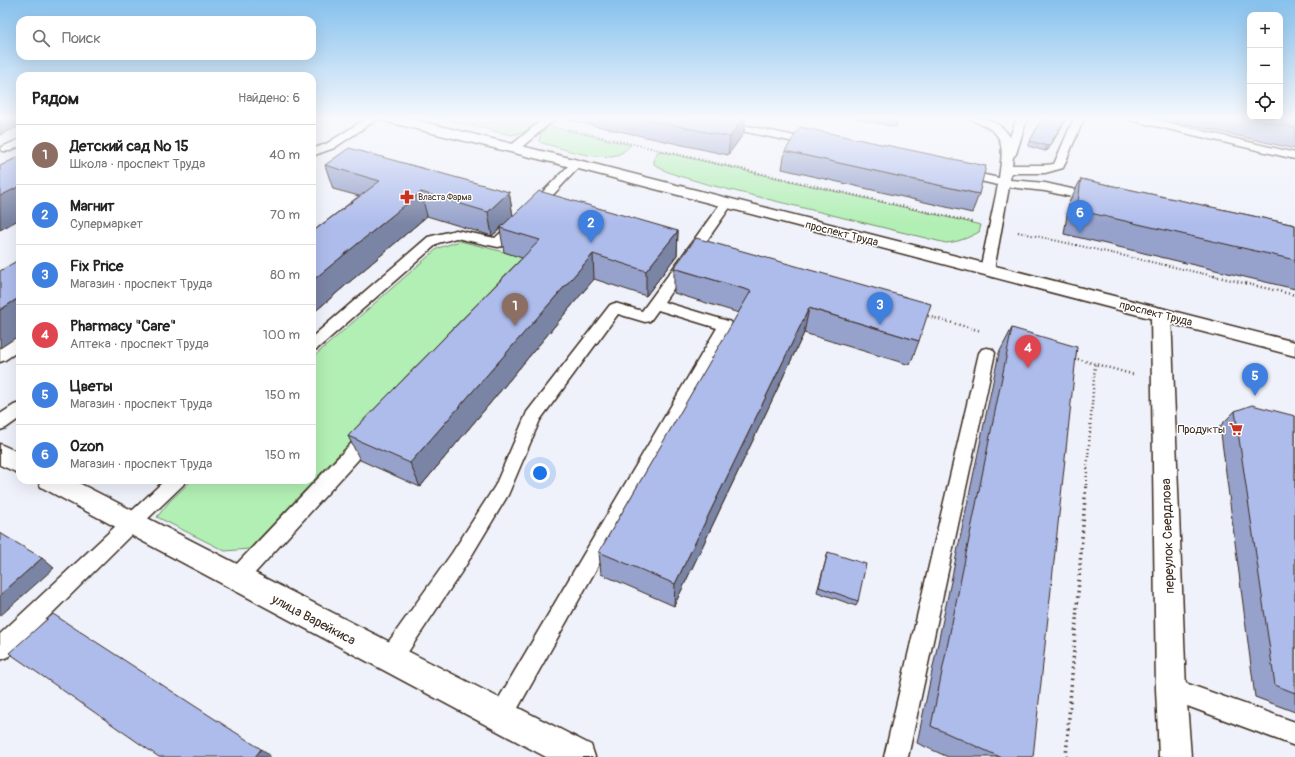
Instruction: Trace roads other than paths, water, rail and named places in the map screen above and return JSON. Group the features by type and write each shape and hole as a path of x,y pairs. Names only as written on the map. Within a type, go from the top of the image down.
{"main road":[{"name":"проспект Труда","path":"531,153 1295,349"},
{"name":"переулок Свердлова","path":"1161,315 1171,689 1175,757"},
{"path":"0,454 16,462"},
{"name":"улица Варейкиса","path":"57,484 578,757"}],"lane":[{"path":"987,270 1004,183 1007,153"},
{"path":"1006,169 1011,153"},
{"path":"1006,169 1044,169 1059,166 1064,153"},
{"path":"1284,153 1295,156"},
{"path":"316,342 433,240 456,234 498,243 576,164"},
{"path":"949,172 1004,183 1044,187 1105,200"},
{"path":"390,659 459,559 502,490 533,417 615,308 645,317 727,203"},
{"path":"501,716 726,326 655,304"},
{"path":"0,356 16,345"},
{"path":"896,757 987,353"},
{"path":"0,423 16,412"},
{"path":"237,578 381,423"},
{"path":"0,649 130,523 173,484"},
{"path":"1171,689 1295,734"}],"place":[{"name":"Власта Фарма","path":"407,197"},
{"name":"Ozon","path":"1080,233"},
{"name":"Магнит","path":"591,243"},
{"name":"Fix Price","path":"880,325"},
{"name":"Детский сад № 15","path":"515,326"},
{"name":"Pharmacy \"Care\"","path":"1028,368"},
{"name":"Цветы","path":"1255,396"},
{"name":"Продукты","path":"1236,429"}]}
